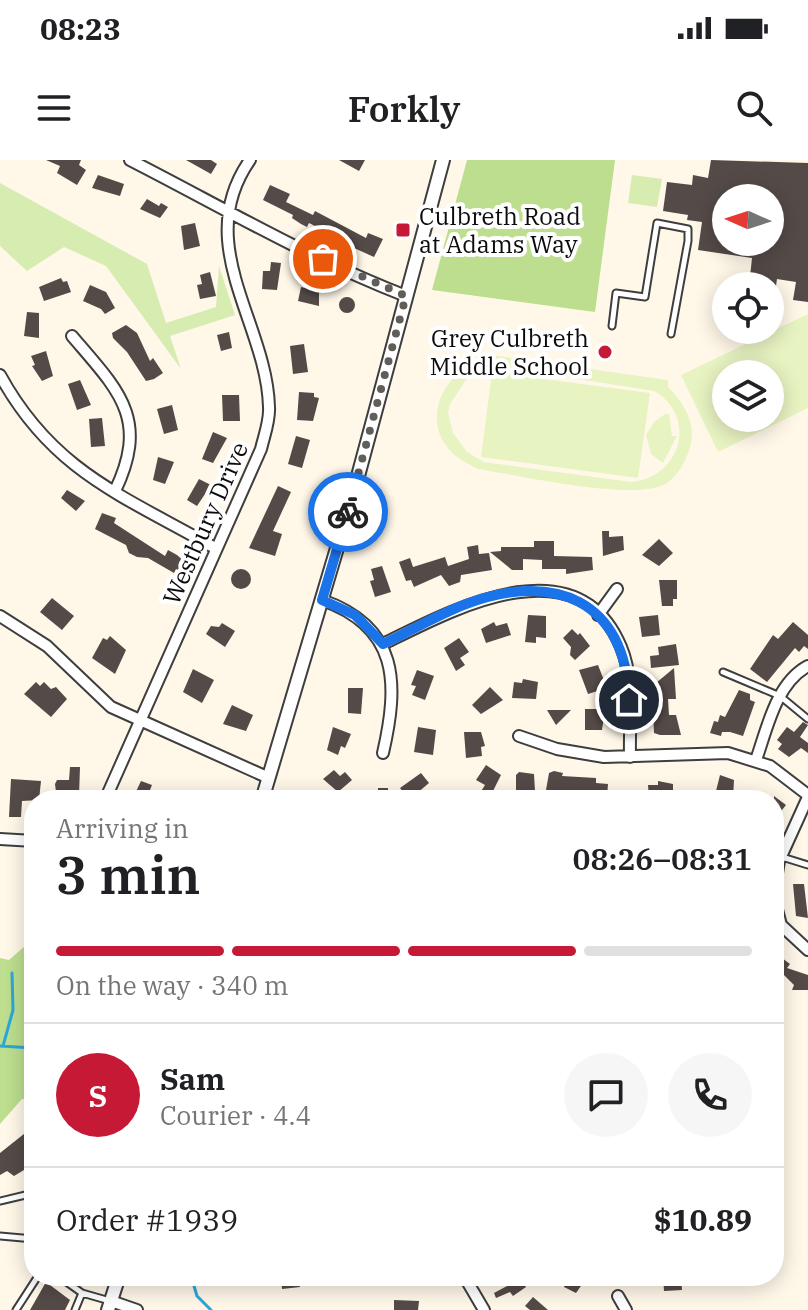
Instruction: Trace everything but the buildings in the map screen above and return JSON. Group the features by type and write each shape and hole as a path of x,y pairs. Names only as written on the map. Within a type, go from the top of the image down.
{"street":[{"path":"130,160 229,214 363,279 406,296"},
{"name":"Westbury Drive","path":"109,790 261,449 270,409 263,373 228,252 229,214 240,176 250,160"},
{"path":"265,790 322,600 443,160"},
{"path":"72,336 123,397 129,415 130,450 115,491"},
{"path":"0,375 18,407 56,451 90,479 215,548"},
{"path":"598,615 617,589"},
{"path":"383,644 465,604 512,592 564,595 598,615 615,636 625,660 630,757"},
{"path":"322,600 355,615 383,644 392,692 383,753"},
{"path":"0,616 47,646 100,699 269,778"},
{"path":"756,760 780,696 790,680 808,666"},
{"path":"519,736 577,753 630,757 728,753 756,760 808,796 784,849"},
{"path":"0,839 24,840"},
{"path":"784,928 808,950"},
{"path":"116,1286 109,1306 137,1310"},
{"path":"470,1286 484,1310"},
{"path":"618,1296 626,1310"}],"lane":[{"path":"612,326 616,293 645,297 655,227 662,223 688,229 676,322 671,334"},
{"path":"723,672 780,696 808,719"},
{"path":"784,857 808,865"},
{"path":"0,1201 24,1195"},
{"path":"0,1236 24,1238"},
{"path":"16,1310 32,1286"},
{"path":"72,1286 109,1306"},
{"path":"75,1310 82,1293"}],"green space":[{"path":"467,160 615,160 595,312 432,290"},
{"path":"632,175 662,179 657,207 628,203"},
{"path":"0,183 147,264 166,323 216,307 219,266 235,315 170,336 181,369 106,266 64,247 27,271 0,246"},
{"path":"808,314 808,408 784,420 784,360 712,360 746,344 784,344 784,326"},
{"path":"497,356 668,380 668,387 684,407 692,430 684,462 667,483 630,490 576,486 478,469 447,447 439,432 437,417 439,402 446,388 468,366","holes":["495,366 654,391 668,402 676,416 678,445 662,470 648,478 631,482 484,462 467,452 453,433 448,413 450,404 468,377 479,369"]},
{"path":"712,360 712,432 759,432 718,452 681,375"},
{"path":"492,372 650,393 638,478 481,457"},
{"path":"669,414 672,436 677,436 663,463 651,454 646,435 654,422"},
{"path":"24,947 24,1099 0,1124 0,958 9,960"}],"waterway":[{"path":"3,1046 13,1010 12,973"},
{"path":"0,1046 24,1047"},
{"path":"194,1286 197,1296 211,1310"}],"way so far":[{"path":"323,259 406,296 348,512"}],"place":[{"name":"Culbreth Road at Adams Way","path":"403,230"},
{"name":"Grey Culbreth Middle School","path":"605,352"}],"route":[{"path":"348,512 322,600 355,615 377,634 383,644 433,618 489,597 525,591 564,595 598,615 615,636 625,660 629,700"}]}
